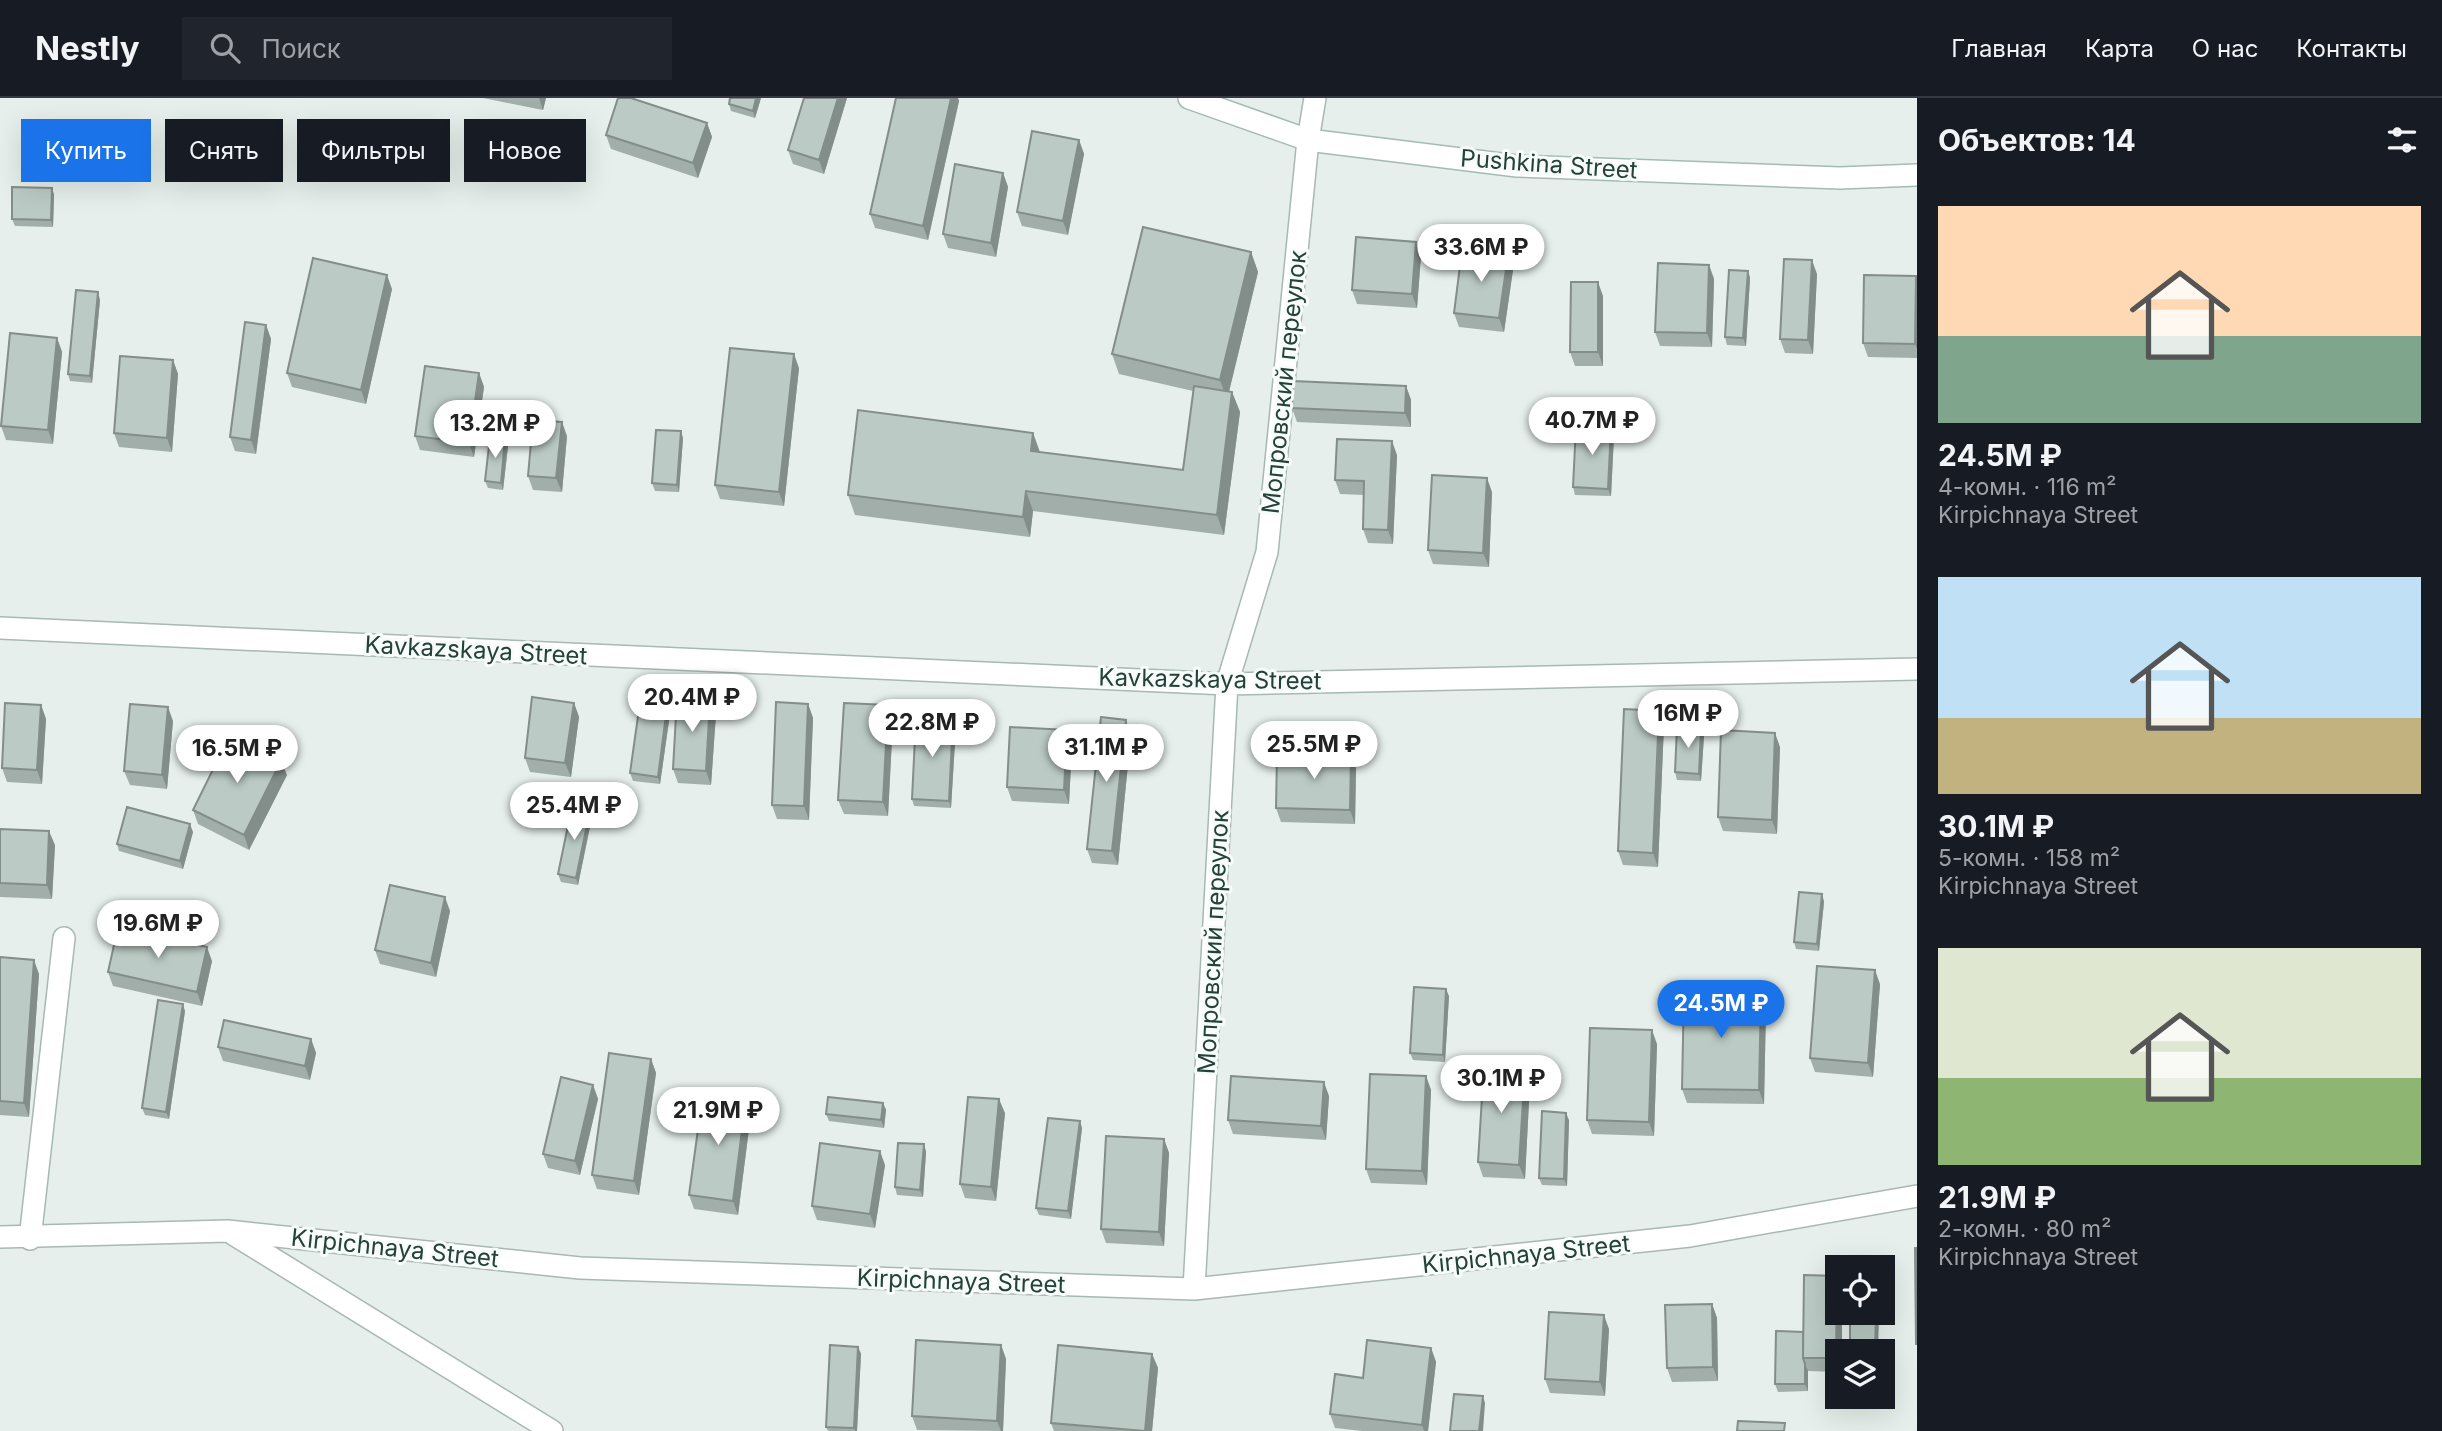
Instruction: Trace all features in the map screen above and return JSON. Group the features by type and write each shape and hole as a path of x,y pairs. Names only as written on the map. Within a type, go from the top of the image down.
{"street":[{"name":"Pushkina Street","path":"1189,98 1308,140 1517,166 1840,178 1917,175"},
{"name":"Мопровский переулок","path":"1194,1290 1227,684 1267,552 1308,140 1315,98"},
{"name":"Kavkazskaya Street","path":"0,628 1227,684 1917,669"},
{"path":"30,1239 64,938"},
{"name":"Kirpichnaya Street","path":"0,1237 30,1239 228,1231 580,1268 1194,1290 1690,1236 1917,1196"},
{"path":"228,1231 552,1431"}],"building":[{"path":"618,98 631,98 707,123 693,163 606,135"},
{"path":"730,98 756,98 753,111 729,104"},
{"path":"804,98 838,98 819,160 788,150"},
{"path":"896,98 951,98 923,226 870,214"},
{"path":"1032,131 1079,140 1063,221 1017,212"},
{"path":"955,164 1003,173 991,243 943,234"},
{"path":"12,187 52,188 51,220 12,219"},
{"path":"1143,227 1251,252 1220,380 1112,354"},
{"path":"1356,237 1416,242 1412,294 1352,290"},
{"path":"1462,250 1508,256 1499,318 1454,313"},
{"path":"313,258 387,275 361,390 287,373"},
{"path":"1784,259 1812,260 1808,340 1780,339"},
{"path":"1658,263 1709,265 1707,333 1655,332"},
{"path":"1729,270 1748,271 1743,338 1725,337"},
{"path":"1864,275 1916,276 1915,344 1863,343"},
{"path":"1571,282 1598,282 1598,352 1570,352"},
{"path":"76,290 98,292 90,376 68,374"},
{"path":"245,322 266,325 251,440 230,437"},
{"path":"10,333 57,338 48,430 1,426"},
{"path":"730,348 794,354 779,492 715,485"},
{"path":"120,356 173,360 167,438 114,433"},
{"path":"425,366 479,373 469,443 415,436"},
{"path":"1293,381 1406,386 1405,413 1292,408"},
{"path":"1194,386 1232,392 1217,515 1026,491 1023,517 848,495 858,410 1033,433 1031,451 1183,470"},
{"path":"533,420 562,422 556,478 528,476"},
{"path":"1576,426 1611,427 1608,489 1573,487"},
{"path":"656,430 681,431 677,485 652,483"},
{"path":"490,437 505,438 501,483 485,481"},
{"path":"1337,439 1392,441 1388,530 1363,529 1364,481 1335,480"},
{"path":"1432,475 1487,478 1483,553 1428,550"},
{"path":"532,697 574,703 565,763 525,758"},
{"path":"677,698 710,700 706,771 673,769"},
{"path":"640,702 667,707 658,777 630,773"},
{"path":"776,702 808,704 804,806 772,805"},
{"path":"5,703 41,705 37,770 2,768"},
{"path":"844,703 888,705 883,802 838,800"},
{"path":"130,704 168,707 162,775 124,771"},
{"path":"1624,709 1659,711 1653,853 1618,851"},
{"path":"916,717 953,719 949,801 912,799"},
{"path":"1101,717 1126,720 1112,851 1087,849"},
{"path":"1010,727 1067,730 1064,790 1007,787"},
{"path":"1677,727 1701,728 1699,774 1675,772"},
{"path":"1721,730 1775,733 1772,820 1718,817"},
{"path":"230,735 281,761 244,835 193,810"},
{"path":"1277,753 1351,754 1350,810 1276,808"},
{"path":"572,806 590,810 576,878 558,874"},
{"path":"127,807 190,824 180,861 117,844"},
{"path":"0,829 49,831 47,885 0,883"},
{"path":"390,885 445,897 431,963 375,950"},
{"path":"1799,892 1822,894 1817,944 1794,942"},
{"path":"118,927 207,947 197,992 108,972"},
{"path":"0,957 34,960 24,1103 0,1101"},
{"path":"1817,966 1875,970 1868,1063 1810,1058"},
{"path":"1414,987 1446,989 1443,1055 1410,1053"},
{"path":"1684,990 1761,993 1759,1090 1682,1089"},
{"path":"158,1000 183,1004 166,1112 142,1108"},
{"path":"224,1020 311,1039 305,1066 218,1047"},
{"path":"1590,1028 1652,1030 1649,1122 1587,1120"},
{"path":"609,1053 651,1059 634,1181 592,1175"},
{"path":"1484,1065 1525,1068 1519,1165 1478,1162"},
{"path":"1370,1074 1426,1076 1422,1171 1366,1169"},
{"path":"1231,1076 1324,1082 1321,1126 1228,1120"},
{"path":"561,1077 593,1085 575,1161 543,1154"},
{"path":"703,1093 746,1099 733,1201 689,1195"},
{"path":"828,1097 883,1103 881,1120 826,1114"},
{"path":"968,1097 999,1099 991,1187 960,1184"},
{"path":"1542,1111 1566,1113 1564,1179 1539,1178"},
{"path":"1048,1118 1080,1121 1068,1211 1036,1208"},
{"path":"1106,1136 1164,1139 1159,1232 1101,1229"},
{"path":"820,1143 880,1151 870,1214 812,1206"},
{"path":"898,1143 924,1144 920,1190 895,1187"},
{"path":"1915,1248 1917,1248 1916,1345"},
{"path":"1804,1275 1825,1276 1825,1325 1836,1325 1836,1339 1825,1339 1825,1358 1803,1358"},
{"path":"1712,1304 1713,1367 1667,1368 1665,1305"},
{"path":"1549,1312 1604,1315 1600,1382 1545,1379"},
{"path":"1850,1325 1876,1325 1875,1339 1850,1339"},
{"path":"1776,1331 1803,1332 1805,1384 1775,1384"},
{"path":"916,1340 1001,1345 997,1421 912,1416"},
{"path":"1367,1340 1431,1348 1422,1425 1330,1414 1335,1374 1363,1378"},
{"path":"830,1345 858,1347 854,1428 826,1427"},
{"path":"1058,1345 1152,1354 1145,1431 1051,1423"},
{"path":"1454,1394 1483,1396 1479,1431 1450,1431"},
{"path":"1738,1421 1785,1423 1784,1431 1737,1431"}]}
